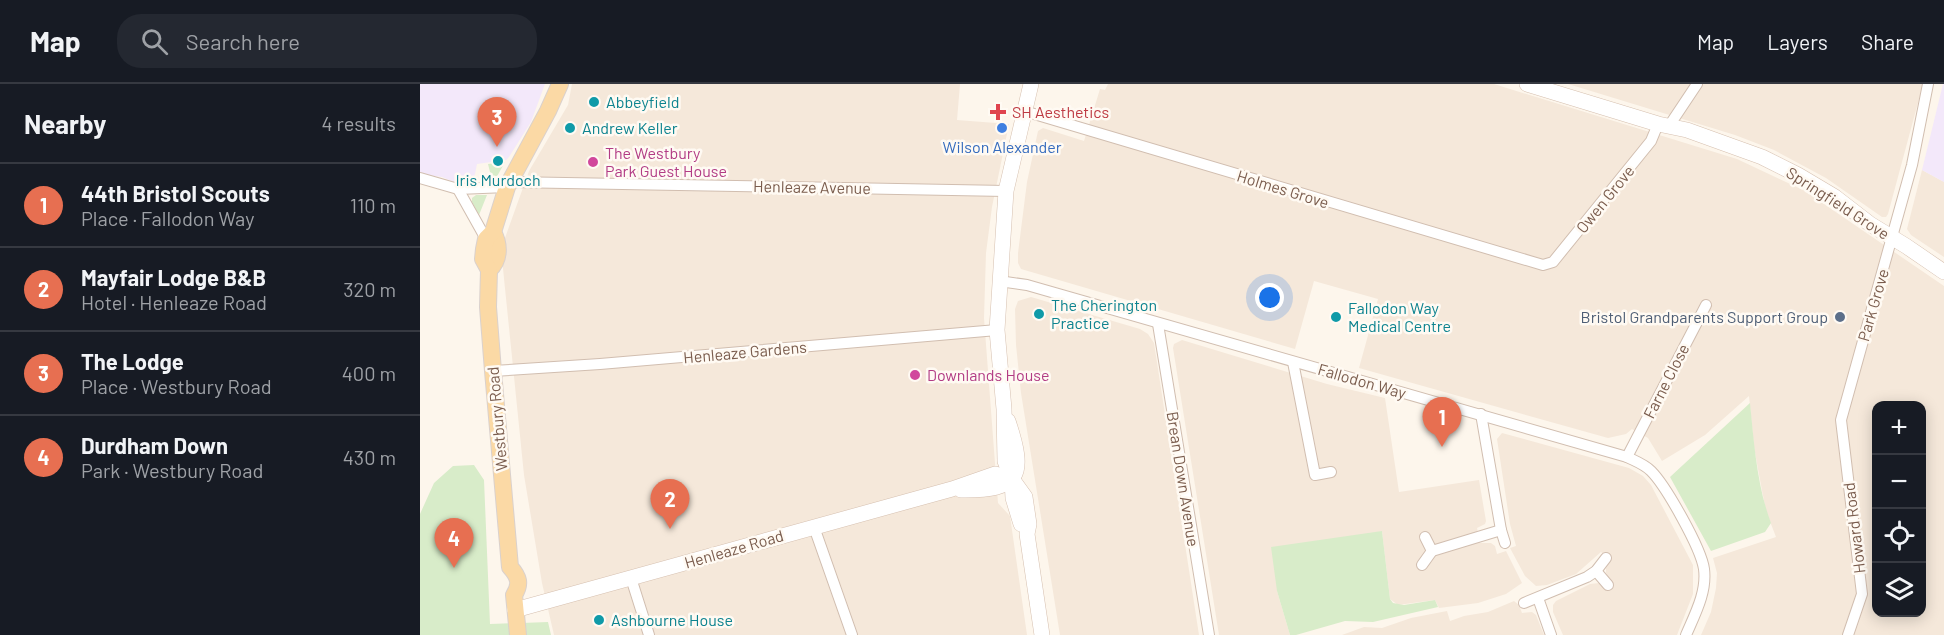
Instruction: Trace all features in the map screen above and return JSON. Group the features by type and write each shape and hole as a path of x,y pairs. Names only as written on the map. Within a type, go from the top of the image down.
{"main road":[{"name":"Westbury Road","path":"518,635 514,602 506,589 505,575 510,567 488,307 489,270 496,264 498,244 489,235 508,185 560,84"},
{"path":"1031,84 1006,191 997,330 1004,409 1017,448 1018,462 1012,479 1025,497 1029,524 1027,534 1042,635"},
{"name":"Springfield Grove","path":"1527,84 1725,142 1762,157 1835,197 1870,224 1944,272"},
{"name":"Henleaze Road","path":"514,602 631,578 952,489 997,488 1012,479"}],"street":[{"name":"Owen Grove","path":"1543,265 1553,262 1697,84"},
{"name":"Park Grove","path":"1841,420 1912,165 1928,84"},
{"name":"Holmes Grove","path":"1024,111 1543,265"},
{"name":"Henleaze Avenue","path":"420,178 458,189 508,185 1006,191"},
{"path":"458,189 489,235"},
{"name":"Fallodon Way","path":"999,281 1027,285 1481,414 1627,457 1642,464 1660,482 1697,546 1704,568 1703,593 1686,635"},
{"name":"Farne Close","path":"1627,457 1706,305"},
{"name":"Brean Down Avenue","path":"1158,324 1209,635"},
{"name":"Henleaze Gardens","path":"493,371 997,330"},
{"path":"1293,362 1315,475 1331,472"},
{"path":"1481,414 1505,543"},
{"name":"Howard Road","path":"1841,420 1862,594 1849,635"},
{"path":"814,527 852,635"},
{"path":"1422,565 1432,551 1501,530"},
{"path":"1425,537 1432,551"},
{"path":"1524,603 1587,577 1596,571 1606,558"},
{"path":"1596,571 1608,585"},
{"path":"631,578 649,635"},
{"path":"1538,598 1551,635"}],"shaded area":[{"path":"420,84 545,84 531,122 509,157 506,160 477,164 472,181 466,185 442,177 420,174"},
{"path":"572,84 960,84 957,120 1009,124 992,207 986,253 984,318 998,503 1010,516 1027,635 554,635 542,583 524,475 501,249 529,171 568,105"},
{"path":"1108,84 1494,84 1737,159 1805,191 1944,286 1944,635 1701,635 1711,612 1716,588 1717,573 1713,558 1776,537 1766,511 1760,480 1749,396 1705,435 1662,461 1648,438 1632,429 1626,434 1608,438 1359,368 1378,299 1314,281 1295,349 1021,269 1018,263 1018,253 1027,182 1038,131 1043,128 1084,141 1100,89 1105,90"},
{"path":"1568,84 1923,84 1888,214 1882,217 1826,178 1774,150 1735,135"},
{"path":"1944,84 1944,182 1922,170"},
{"path":"1922,170 1944,182 1944,257 1911,235 1907,229"},
{"path":"1031,297 1140,329 1148,334 1154,343 1199,635 1060,635 1021,393 1016,345 1015,309 1018,301"},
{"path":"1182,340 1327,384 1385,398 1399,492 1479,480 1486,521 1477,528 1480,543 1491,543 1495,546 1497,554 1506,551 1522,583 1506,594 1478,603 1439,608 1435,600 1398,605 1390,599 1382,531 1277,591 1290,635 1219,635 1173,348 1174,344"},
{"path":"1502,433 1629,468 1643,476 1651,485 1693,565 1693,594 1677,635 1563,635 1553,612 1553,605 1556,601 1590,584 1599,583 1605,588 1611,582 1606,568 1611,561 1601,552 1576,574 1547,585 1536,586 1525,576 1510,548 1516,546 1510,524 1497,439"},
{"path":"1514,601 1519,605 1522,613 1532,612 1536,615 1544,635 1342,635 1364,627 1382,628 1411,618 1447,611 1450,621 1488,612"}],"green space":[{"path":"505,162 495,180 488,164"},
{"path":"476,195 487,195 479,215 472,202 472,198"},
{"path":"1750,403 1759,479 1771,523 1765,532 1711,551 1670,477"},
{"path":"474,465 484,480 490,624 548,622 551,635 420,635 420,514 434,483 453,466"},
{"path":"1382,531 1390,599 1393,603 1404,605 1435,600 1438,607 1373,622 1345,621 1290,635 1277,591 1271,547"}],"place":[{"name":"Abbeyfield","path":"594,102"},
{"name":"SH Aesthetics","path":"998,112"},
{"name":"Andrew Keller","path":"570,128"},
{"name":"Wilson Alexander","path":"1002,128"},
{"name":"The Lodge","path":"497,147"},
{"name":"Iris Murdoch","path":"498,161"},
{"name":"The Westbury Park Guest House","path":"593,162"},
{"name":"The Cherington Practice","path":"1039,314"},
{"name":"Fallodon Way Medical Centre","path":"1336,317"},
{"name":"Bristol Grandparents Support Group","path":"1840,317"},
{"name":"Downlands House","path":"915,375"},
{"name":"44th Bristol Scouts","path":"1442,447"},
{"name":"Mayfair Lodge B&B","path":"670,529"},
{"name":"Durdham Down","path":"454,568"},
{"name":"Ashbourne House","path":"599,620"}]}
